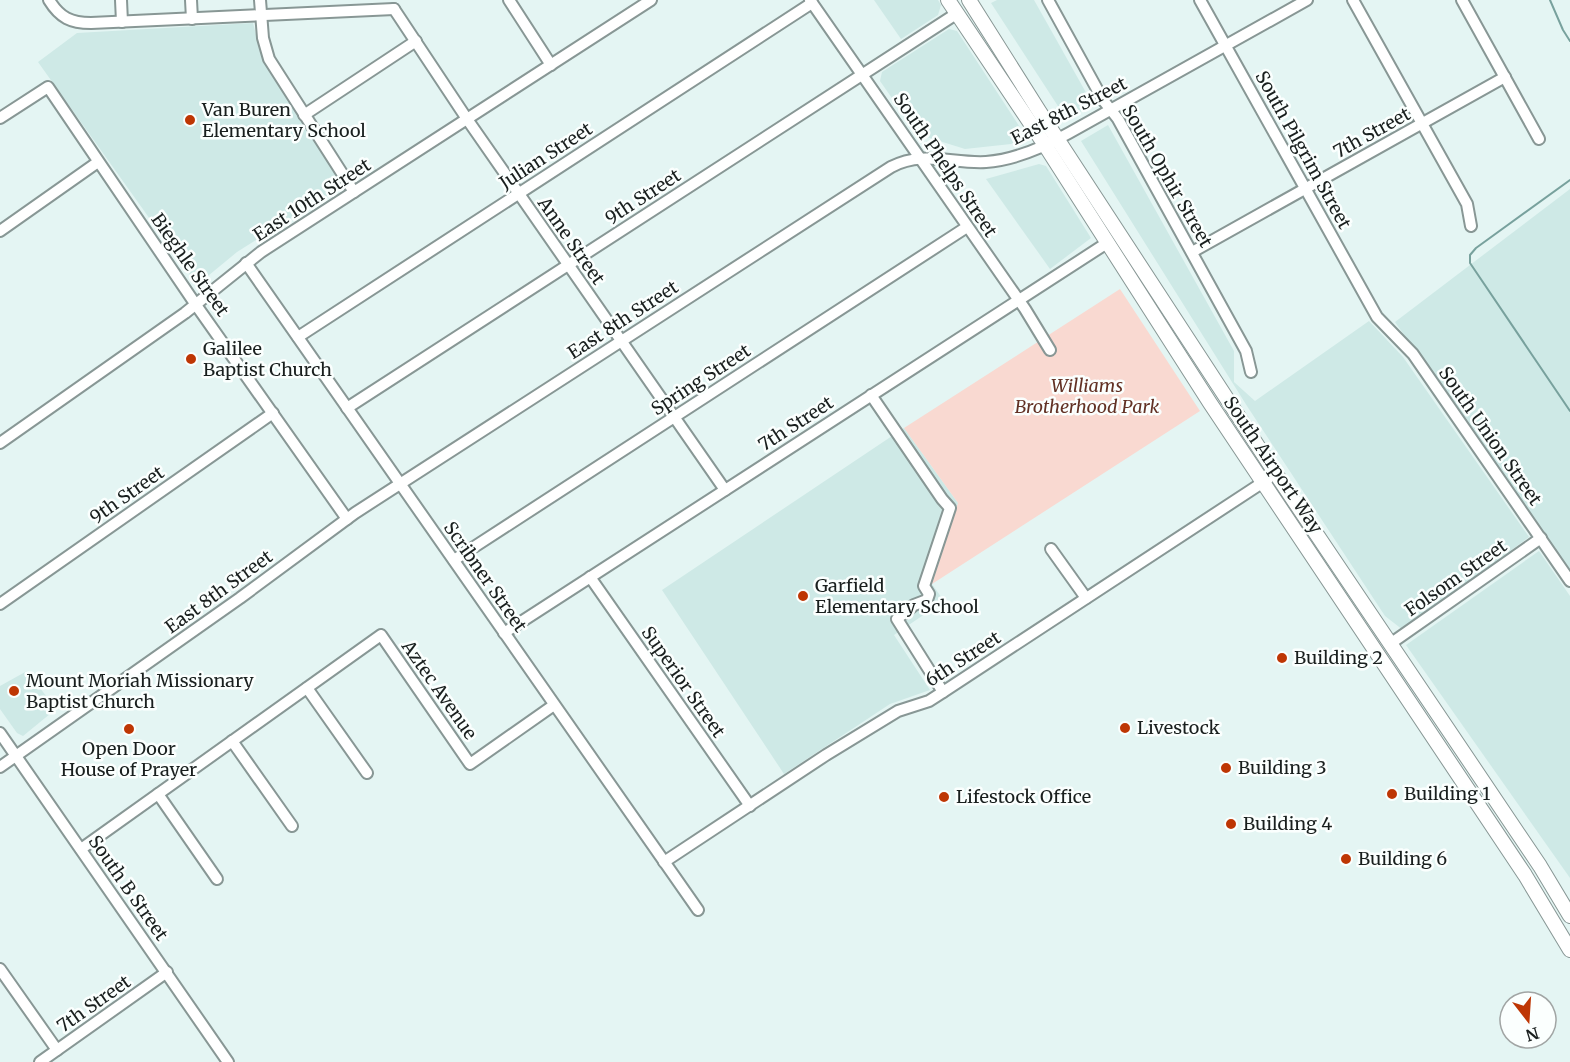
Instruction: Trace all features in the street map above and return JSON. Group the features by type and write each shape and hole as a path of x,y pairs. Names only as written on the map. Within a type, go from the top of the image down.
{"main road":[{"name":"South Airport Way","path":"948,0 1051,142 1540,866 1570,916"},
{"name":"South Airport Way","path":"971,0 1107,243 1263,483 1525,874 1570,950"}],"street":[{"path":"49,0 60,15 71,21 91,23 261,15 394,4"},
{"path":"121,0 122,22"},
{"path":"191,0 192,19"},
{"path":"260,0 263,38 269,60 354,192"},
{"path":"509,0 551,65"},
{"name":"South Ophir Street","path":"1048,0 1192,252 1246,351 1251,372"},
{"name":"South Pilgrim Street","path":"1200,0 1377,316"},
{"name":"East 8th Street","path":"0,767 240,598 346,519 891,167 919,157 989,162 1018,156 1051,142 1111,110 1307,0"},
{"path":"1353,0 1467,204 1472,226"},
{"path":"1462,0 1539,139"},
{"name":"South Phelps Street","path":"811,1 1018,300 1050,350"},
{"name":"Julian Street","path":"297,337 811,1"},
{"name":"East 10th Street","path":"0,443 196,305 246,263 646,2"},
{"name":"Anne Street","path":"394,4 467,119 724,490"},
{"name":"9th Street","path":"347,408 956,14"},
{"path":"304,115 416,41"},
{"name":"7th Street","path":"1192,252 1505,77"},
{"name":"Bieghle Street","path":"0,118 48,87 196,305 346,519"},
{"path":"0,231 98,162"},
{"name":"Spring Street","path":"454,560 967,227"},
{"name":"7th Street","path":"504,633 1107,243"},
{"name":"Scribner Street","path":"246,263 698,910"},
{"name":"South Union Street","path":"1377,316 1413,354 1570,581"},
{"path":"871,395 950,508 924,586 929,594 927,600 914,605 897,619 943,692"},
{"name":"9th Street","path":"0,604 273,413"},
{"name":"6th Street","path":"664,862 826,755 898,711 929,701 1276,474"},
{"name":"Folsom Street","path":"1390,644 1541,538"},
{"path":"1051,549 1086,598"},
{"name":"Superior Street","path":"590,577 750,806"},
{"name":"Aztec Avenue","path":"307,688 381,635 470,764 554,705"},
{"path":"81,849 307,688 366,773"},
{"name":"South B Street","path":"0,733 228,1062"},
{"path":"232,741 292,826"},
{"path":"158,794 217,879"},
{"path":"0,969 57,1050"},
{"name":"7th Street","path":"40,1062 167,972"}],"shaded area":[{"path":"874,0 938,0 941,5 938,15 901,39"},
{"path":"997,0 1034,0 1093,105 1067,120 991,3"},
{"name":"Van Buren Elementary School","path":"253,23 263,61 338,178 336,190 237,252 197,285 38,62 77,33"},
{"path":"949,29 957,31 1023,132 1022,139 1011,144 965,149 917,134 880,81 882,72"},
{"path":"1108,125 1234,351 1234,382 1255,401 1369,321 1403,357 1529,537 1403,630 1385,616 1247,406 1081,141"},
{"path":"1039,164 1046,166 1091,238 1050,269 986,179"},
{"path":"1570,189 1570,571 1395,322"},
{"name":"Garfield Elementary School","path":"904,428 958,503 932,584 944,601 894,635 930,690 890,704 784,774 662,590"},
{"path":"1539,551 1570,596 1570,878 1406,645"},
{"path":"27,671 56,709 23,736 17,733 0,709 0,686"}],"green space":[{"name":"Williams Brotherhood Park","path":"1120,289 1200,411 932,584 958,503 904,428"}],"waterway":[{"path":"1550,0 1570,41"},
{"path":"1570,180 1476,248 1470,255 1470,263 1570,411"}],"place":[{"name":"Van Buren Elementary School","path":"190,120"},
{"name":"Galilee Baptist Church","path":"191,359"},
{"name":"Garfield Elementary School","path":"803,596"},
{"name":"Building 2","path":"1282,658"},
{"name":"Mount Moriah Missionary Baptist Church","path":"14,691"},
{"name":"Livestock","path":"1125,728"},
{"name":"Open Door House of Prayer","path":"129,729"},
{"name":"Building 3","path":"1226,768"},
{"name":"Building 1","path":"1392,794"},
{"name":"Lifestock Office","path":"944,797"},
{"name":"Building 4","path":"1231,824"},
{"name":"Building 6","path":"1346,859"}]}
